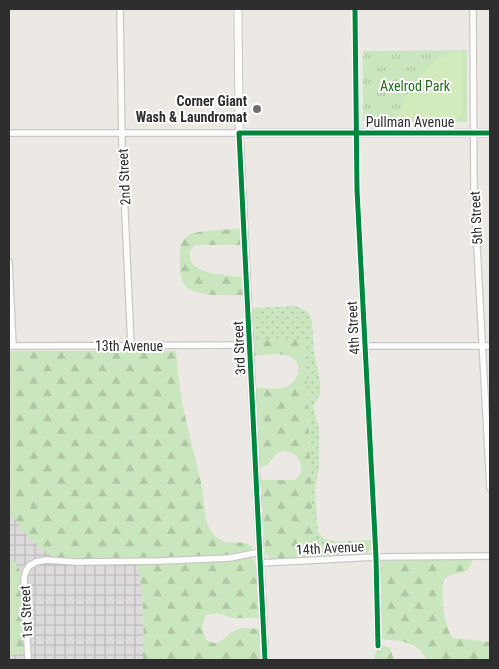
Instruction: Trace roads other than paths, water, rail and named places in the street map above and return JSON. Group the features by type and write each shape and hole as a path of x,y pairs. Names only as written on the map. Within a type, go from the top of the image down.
{"street":[{"name":"2nd Street","path":"120,9 122,133 131,346"},
{"name":"3rd Street","path":"238,9 240,133 265,660"},
{"name":"4th Street","path":"355,9 357,190 376,557 378,646"},
{"name":"5th Street","path":"472,9 474,192 490,488"},
{"name":"Pullman Avenue","path":"9,133 490,133"},
{"path":"9,262 11,346"},
{"name":"13th Avenue","path":"11,346 250,345"},
{"path":"365,346 490,346"},
{"name":"1st Street","path":"28,660 25,573 31,566 40,561 160,561 230,558 260,552"},
{"name":"14th Avenue","path":"261,563 376,557 490,556"}],"place":[{"name":"Corner Giant Wash & Laundromat","path":"257,109"}],"park label":[{"name":"Axelrod Park","path":"415,86"}]}
